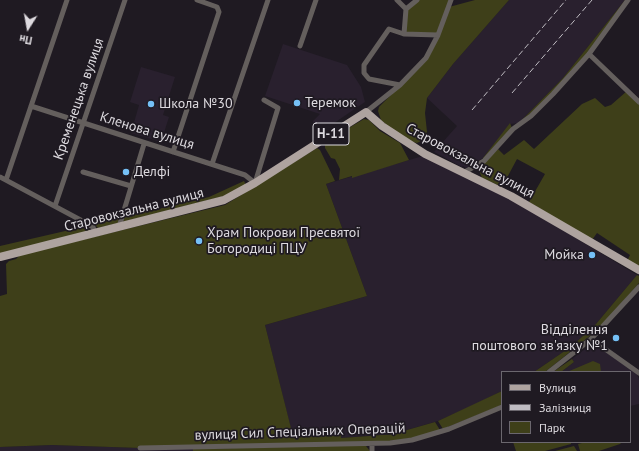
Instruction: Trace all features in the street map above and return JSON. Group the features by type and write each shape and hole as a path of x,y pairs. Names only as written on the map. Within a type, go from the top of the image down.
{"main road":[{"name":"Старовокзальна вулиця","path":"0,257 224,200 255,183 366,112 396,136 463,174 511,196 639,270"}],"street":[{"path":"6,180 67,0"},
{"name":"Кременецька вулиця","path":"56,206 125,0"},
{"path":"173,152 219,12 217,7 197,0"},
{"path":"212,164 268,0"},
{"path":"300,46 316,0"},
{"path":"397,0 406,9"},
{"path":"404,34 406,9 417,0"},
{"path":"366,112 400,85 426,58 438,35 451,0"},
{"path":"463,174 484,161 513,129 531,116 589,54 628,0"},
{"path":"400,85 369,79 365,75 363,69 389,28 404,34 438,35"},
{"path":"589,54 639,102"},
{"path":"255,183 278,108 264,100"},
{"name":"Кленова вулиця","path":"31,106 144,144 245,175 255,183"},
{"path":"119,227 144,144"},
{"path":"83,172 131,186"},
{"path":"0,177 88,224 93,227 95,233"},
{"path":"550,371 591,339 639,287"},
{"path":"591,339 639,374"},
{"name":"вулиця Сил Спеціальних Операцій","path":"140,448 372,444 412,440 448,429 501,406"},
{"path":"372,444 372,451"}],"shaded area":[{"path":"509,0 625,0 563,78 519,123 510,124 483,158 466,168 463,166 462,167 434,152 457,126 427,98 453,64"},
{"path":"283,44 347,65 361,87 365,102 318,134 313,121 320,114 265,96"},
{"name":"Школа №30","path":"141,67 175,77 163,115 169,117 161,142 131,133 139,105 130,102"},
{"path":"423,156 506,196 637,275 596,324 572,346 535,371 501,371 501,392 476,404 438,421 393,434 341,438 340,429 292,433 265,325 367,296 326,184"},
{"path":"593,343 637,374 639,380 639,404 631,406 631,371 562,371 574,362 572,359"},
{"path":"52,445 140,448 193,447 193,451 0,451 0,447"}],"green space":[{"path":"417,0 450,0 449,7 475,0 509,0 453,64 427,98 425,113 427,132 421,141 417,143 409,141 394,131 381,120 378,111 379,107 419,67 438,35 404,34 406,9"},
{"path":"625,0 627,0 588,53 542,104 519,123 563,78"},
{"path":"627,91 639,104 639,267 627,261 630,255 597,233 592,240 529,202 545,174 517,159 502,187 482,178 480,173 481,166 498,149 504,155 524,140 534,149 582,104 595,98 605,107 611,105"},
{"path":"364,119 369,120 380,131 400,143 409,160 352,178 352,176 339,180 340,169 335,159 331,158 325,148 325,142"},
{"path":"510,123 512,128 484,160 483,158"},
{"path":"317,148 320,150 335,181 326,184 367,296 265,325 292,432 340,429 341,438 393,434 435,422 440,430 412,438 389,441 140,448 52,445 0,447 0,296 7,294 6,264 9,261 16,259 20,255 225,205"},
{"path":"244,181 246,185 232,194 123,222 124,217 209,197"},
{"path":"119,218 118,223 98,228 94,224"},
{"path":"87,226 90,231 0,254 0,246"},
{"path":"637,275 639,276 639,283 601,327 546,371 535,371 572,346 596,324"},
{"path":"572,359 574,362 562,371 554,371"},
{"path":"593,361 600,364 601,371 569,371"},
{"path":"501,391 501,405 497,407 443,429 438,421"},
{"path":"513,443 571,443 545,451 516,451"},
{"path":"621,443 599,451 580,451 578,444"},
{"path":"366,446 370,451 193,451 193,449"},
{"path":"574,446 577,451 555,451"}],"railway":[{"path":"472,110 566,0"},
{"path":"512,93 592,0"}],"place":[{"name":"Теремок","path":"297,103"},
{"name":"Школа №30","path":"151,104"},
{"name":"Делфі","path":"126,172"},
{"name":"Храм Покрови Пресвятої Богородиці ПЦУ","path":"199,241"},
{"name":"Мойка","path":"592,255"},
{"name":"Відділення поштового зв'язку №1","path":"616,338"}]}
